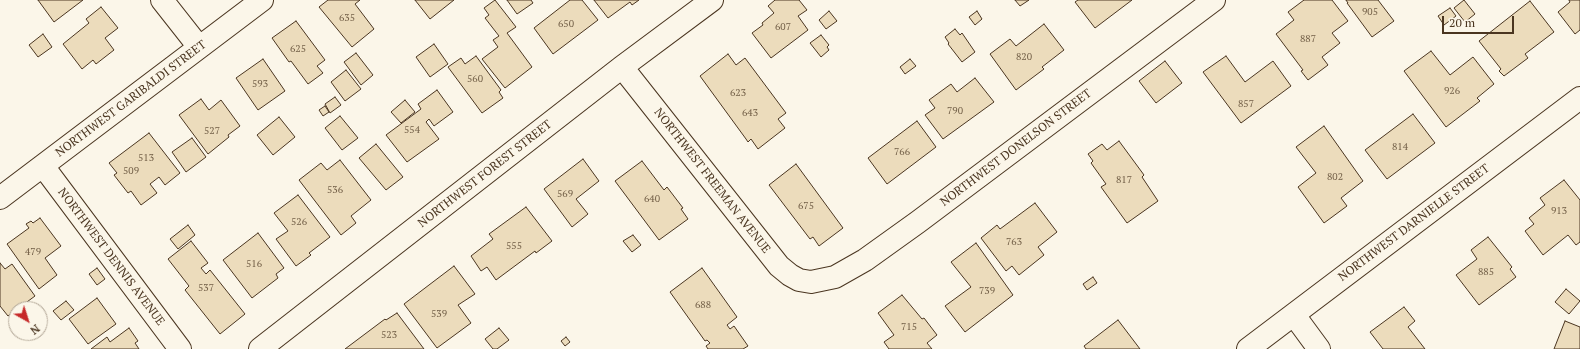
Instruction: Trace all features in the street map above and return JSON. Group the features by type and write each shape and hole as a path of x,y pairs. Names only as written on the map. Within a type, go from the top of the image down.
{"street":[{"path":"162,0 199,47"},
{"name":"NORTHWEST GARIBALDI STREET","path":"0,198 262,0"},
{"name":"NORTHWEST FOREST STREET","path":"260,349 622,67 712,0"},
{"name":"NORTHWEST DONELSON STREET","path":"811,282 835,276 865,260 1214,0"},
{"name":"NORTHWEST FREEMAN AVENUE","path":"622,67 779,266 799,280 811,282"},
{"name":"NORTHWEST DARNIELLE STREET","path":"1248,349 1580,98"},
{"name":"NORTHWEST DENNIS AVENUE","path":"43,166 180,349"},
{"path":"1294,315 1319,349"}],"building":[{"path":"38,0 83,0 54,22"},
{"path":"328,0 360,0 355,4 374,29 352,47 319,7"},
{"path":"415,0 454,0 430,19"},
{"path":"495,0 516,27 507,33 532,67 505,88 482,59 498,47 493,40 499,36 485,18 489,15 484,8"},
{"path":"507,0 531,0 533,3 517,14"},
{"path":"570,0 582,0 598,20 553,54 534,28"},
{"path":"594,0 639,0 632,5 630,2 608,18"},
{"path":"775,0 799,0 807,10 798,16 808,30 771,58 752,33 763,25 762,23 774,13 768,6"},
{"path":"1015,0 1029,0 1020,6"},
{"path":"1078,0 1132,0 1095,28 1075,2"},
{"path":"1304,0 1332,0 1348,21 1332,33 1340,43 1322,57 1328,65 1308,80 1301,71 1303,70 1276,34 1294,20 1288,12"},
{"path":"1346,0 1378,0 1394,21 1372,37"},
{"path":"1464,0 1475,14 1465,22 1454,8"},
{"path":"1569,0 1580,0 1580,30 1575,34 1558,12 1570,2"},
{"path":"1530,1 1554,32 1525,54 1528,58 1504,76 1499,71 1501,69 1479,41"},
{"path":"101,7 118,28 105,38 114,50 96,64 93,60 82,69 63,44 89,23 86,19"},
{"path":"1450,8 1456,16 1444,25 1438,16"},
{"path":"829,11 837,21 826,29 819,20"},
{"path":"977,11 982,19 975,25 969,17"},
{"path":"296,21 325,60 317,66 323,73 308,84 291,61 289,62 272,38"},
{"path":"1044,24 1064,50 1042,67 1044,69 1016,90 990,54 1010,39 1016,46"},
{"path":"955,29 960,35 962,33 975,52 962,62 948,44 949,43 945,37"},
{"path":"43,34 52,47 38,57 29,45"},
{"path":"821,35 829,45 827,47 829,50 821,57 810,43"},
{"path":"434,44 448,64 430,77 416,57"},
{"path":"1431,51 1450,75 1473,57 1494,84 1477,98 1480,101 1446,127 1404,71"},
{"path":"356,53 373,75 361,85 344,62"},
{"path":"728,54 736,65 745,58 786,113 778,119 785,128 758,149 751,139 748,142 700,76"},
{"path":"476,56 501,90 499,92 503,98 482,113 448,67 461,58 465,64"},
{"path":"1226,56 1245,82 1273,61 1291,86 1241,123 1203,72"},
{"path":"263,59 285,91 258,110 236,78"},
{"path":"910,59 916,66 905,74 900,67"},
{"path":"1165,61 1182,83 1156,103 1139,81"},
{"path":"346,70 361,89 345,101 331,82"},
{"path":"975,78 994,102 943,139 925,115 935,108 929,100 951,84 957,92"},
{"path":"437,90 453,112 434,126 429,119 426,122 439,139 407,162 386,135 421,109 418,104"},
{"path":"335,97 341,105 330,113 325,104"},
{"path":"201,99 209,110 221,100 240,126 208,154 179,115"},
{"path":"405,100 415,112 401,123 391,112"},
{"path":"325,106 329,112 323,116 319,110"},
{"path":"1413,114 1435,143 1387,179 1365,150"},
{"path":"340,116 358,138 342,150 325,128"},
{"path":"279,117 295,137 273,155 257,135"},
{"path":"917,121 936,147 887,184 868,158"},
{"path":"1324,126 1363,181 1341,198 1347,206 1324,223 1298,187 1316,173 1296,147"},
{"path":"149,133 180,173 165,185 159,177 150,184 157,193 141,205 131,191 128,193 114,175 117,173 109,163"},
{"path":"192,138 206,157 186,172 172,152"},
{"path":"1119,141 1144,175 1142,177 1158,201 1127,223 1101,187 1106,184 1091,163 1093,161 1088,154 1102,144 1107,150"},
{"path":"376,144 403,177 386,190 359,158"},
{"path":"583,159 599,181 576,199 588,214 572,227 544,189"},
{"path":"340,160 371,200 351,216 356,223 341,235 299,180 321,163 327,170"},
{"path":"642,161 664,190 667,187 683,208 681,209 688,219 659,240 615,181"},
{"path":"796,164 843,228 819,246 813,237 810,239 769,185"},
{"path":"1564,180 1580,200 1580,242 1576,245 1568,235 1543,255 1525,231 1534,224 1529,218 1545,205 1540,198"},
{"path":"298,195 330,237 309,253 311,255 296,266 276,239 288,231 274,213"},
{"path":"1035,203 1057,232 1038,247 1044,255 1019,275 1012,266 1006,271 981,238 997,225 1000,229"},
{"path":"526,207 552,241 536,253 535,251 496,280 487,267 481,271 471,256 493,239 489,234"},
{"path":"40,218 61,246 45,258 57,275 39,289 7,244 29,228 26,224 31,221 33,223"},
{"path":"188,225 195,235 178,249 170,239"},
{"path":"258,233 284,268 276,274 278,278 252,298 223,260"},
{"path":"633,235 641,245 632,252 623,241"},
{"path":"1488,237 1512,267 1510,269 1516,277 1479,305 1456,275 1477,259 1471,250"},
{"path":"191,241 208,263 201,268 206,274 210,270 245,314 220,334 185,290 189,286 168,259"},
{"path":"976,243 1013,295 965,332 945,306 971,287 951,262"},
{"path":"0,263 5,269 12,264 35,296 28,301 8,301 8,316 0,306"},
{"path":"454,266 475,294 458,305 471,323 437,348 404,304"},
{"path":"97,268 105,279 97,285 89,274"},
{"path":"702,268 737,317 727,325 730,329 734,326 748,346 743,349 708,349 706,346 710,343 707,340 705,341 670,292"},
{"path":"1093,277 1097,283 1087,290 1083,284"},
{"path":"1566,289 1580,301 1569,314 1555,302"},
{"path":"902,295 922,319 924,318 937,335 927,343 932,349 889,349 884,342 894,335 878,313"},
{"path":"97,298 116,324 88,344 69,319"},
{"path":"66,301 74,310 61,320 53,311"},
{"path":"1404,307 1415,321 1408,327 1425,349 1383,349 1370,332"},
{"path":"397,313 424,349 345,349 385,319 386,320"},
{"path":"1118,320 1140,349 1086,349 1084,346"},
{"path":"1565,321 1580,327 1580,349 1554,349"},
{"path":"129,328 138,341 135,343 139,349 91,349 107,337 110,342"},
{"path":"499,328 509,340 497,349 493,349 485,339"},
{"path":"566,337 570,342 565,346 561,341"}]}
